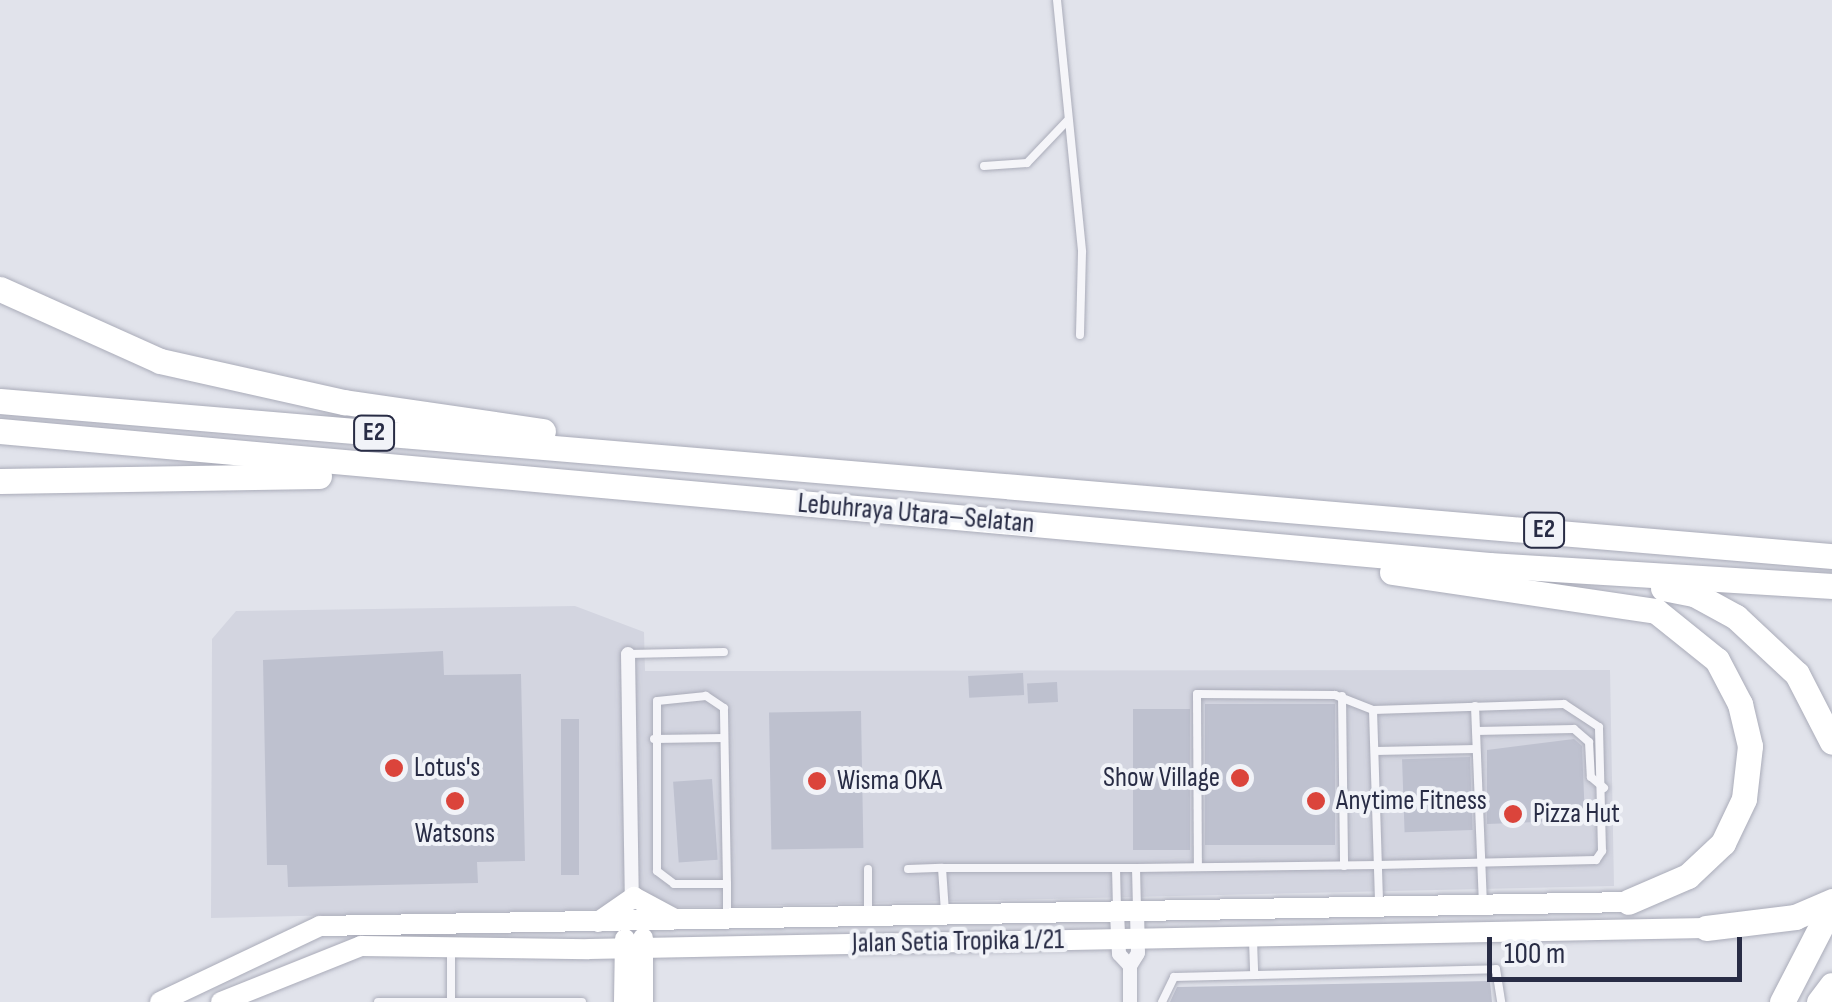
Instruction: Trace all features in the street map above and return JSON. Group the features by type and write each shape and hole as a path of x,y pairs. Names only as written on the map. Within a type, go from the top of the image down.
{"highway":[{"path":"0,289 160,361 344,402 710,460"},
{"name":"Lebuhraya Utara–Selatan","path":"0,402 1832,556"},
{"name":"Lebuhraya Utara–Selatan","path":"0,432 1490,565 1832,586"},
{"path":"0,481 419,472"},
{"path":"1257,545 1396,573 1607,600 1656,611 1694,635 1740,704 1750,746 1744,798 1723,843 1688,876 1628,902"},
{"path":"1490,565 1694,594 1736,616 1797,674 1832,742"},
{"path":"1706,928 1795,918 1832,903"},
{"path":"1782,1002 1832,903"},
{"path":"1819,1002 1832,986"}],"street":[{"path":"628,654 635,922 633,995"},
{"path":"634,897 681,920"},
{"path":"596,923 634,897"},
{"name":"Jalan Setia Tropika 1/21","path":"160,1002 320,926 1628,902"},
{"path":"1127,912 1130,1002"},
{"name":"Jalan Setia Tropika 1/21","path":"221,1002 267,992 342,949 589,949 1706,928"},
{"path":"633,995 652,970 684,947"},
{"path":"589,949 615,966 633,995"}],"lane":[{"path":"1057,0 1082,252 1080,335"},
{"path":"984,166 1027,163 1067,122"},
{"path":"628,654 724,652"},
{"path":"908,869 1344,866 1596,860 1604,788 1599,726 1591,715 1564,704 1374,710 1342,696 1197,694 1198,867"},
{"path":"726,920 728,884 724,708 706,696 658,700 654,739 657,871 674,884 728,884"},
{"path":"1342,696 1344,866"},
{"path":"1474,706 1484,905"},
{"path":"1374,710 1379,908"},
{"path":"1476,731 1574,729 1589,742 1591,777 1604,788"},
{"path":"654,739 724,738"},
{"path":"1375,750 1476,748"},
{"path":"630,754 654,753"},
{"path":"942,868 945,916"},
{"path":"1116,868 1127,912"},
{"path":"1127,912 1136,868"},
{"path":"868,869 868,918"},
{"path":"1253,936 1254,975"},
{"path":"451,1001 452,947"},
{"path":"1162,1002 1174,977 1496,969 1501,1002"},
{"path":"378,1002 582,1002"}],"shaded area":[{"path":"575,606 644,632 645,671 1610,670 1614,886 211,918 212,639 236,611"}],"building":[{"name":"Lotus's","path":"443,651 444,675 521,674 525,861 477,862 478,883 288,887 287,865 267,865 263,660"},
{"path":"1023,673 1024,695 969,698 968,676"},
{"path":"1057,682 1058,702 1028,704 1027,684"},
{"name":"Show Village","path":"1205,704 1335,704 1335,845 1205,845"},
{"path":"1133,709 1190,709 1190,850 1133,850"},
{"name":"Wisma OKA","path":"861,711 863,848 771,850 769,713"},
{"path":"561,719 579,719 579,875 561,875"},
{"path":"1574,739 1582,746 1585,820 1487,824 1487,750"},
{"path":"1470,757 1473,830 1405,832 1402,759"},
{"path":"712,779 718,860 679,863 673,782"},
{"path":"1490,981 1492,1002 1170,1002 1177,987"}],"place":[{"name":"Lotus's","path":"394,768"},
{"name":"Show Village","path":"1240,778"},
{"name":"Wisma OKA","path":"817,781"},
{"name":"Watsons","path":"455,801"},
{"name":"Anytime Fitness","path":"1316,801"},
{"name":"Pizza Hut","path":"1513,814"}]}
